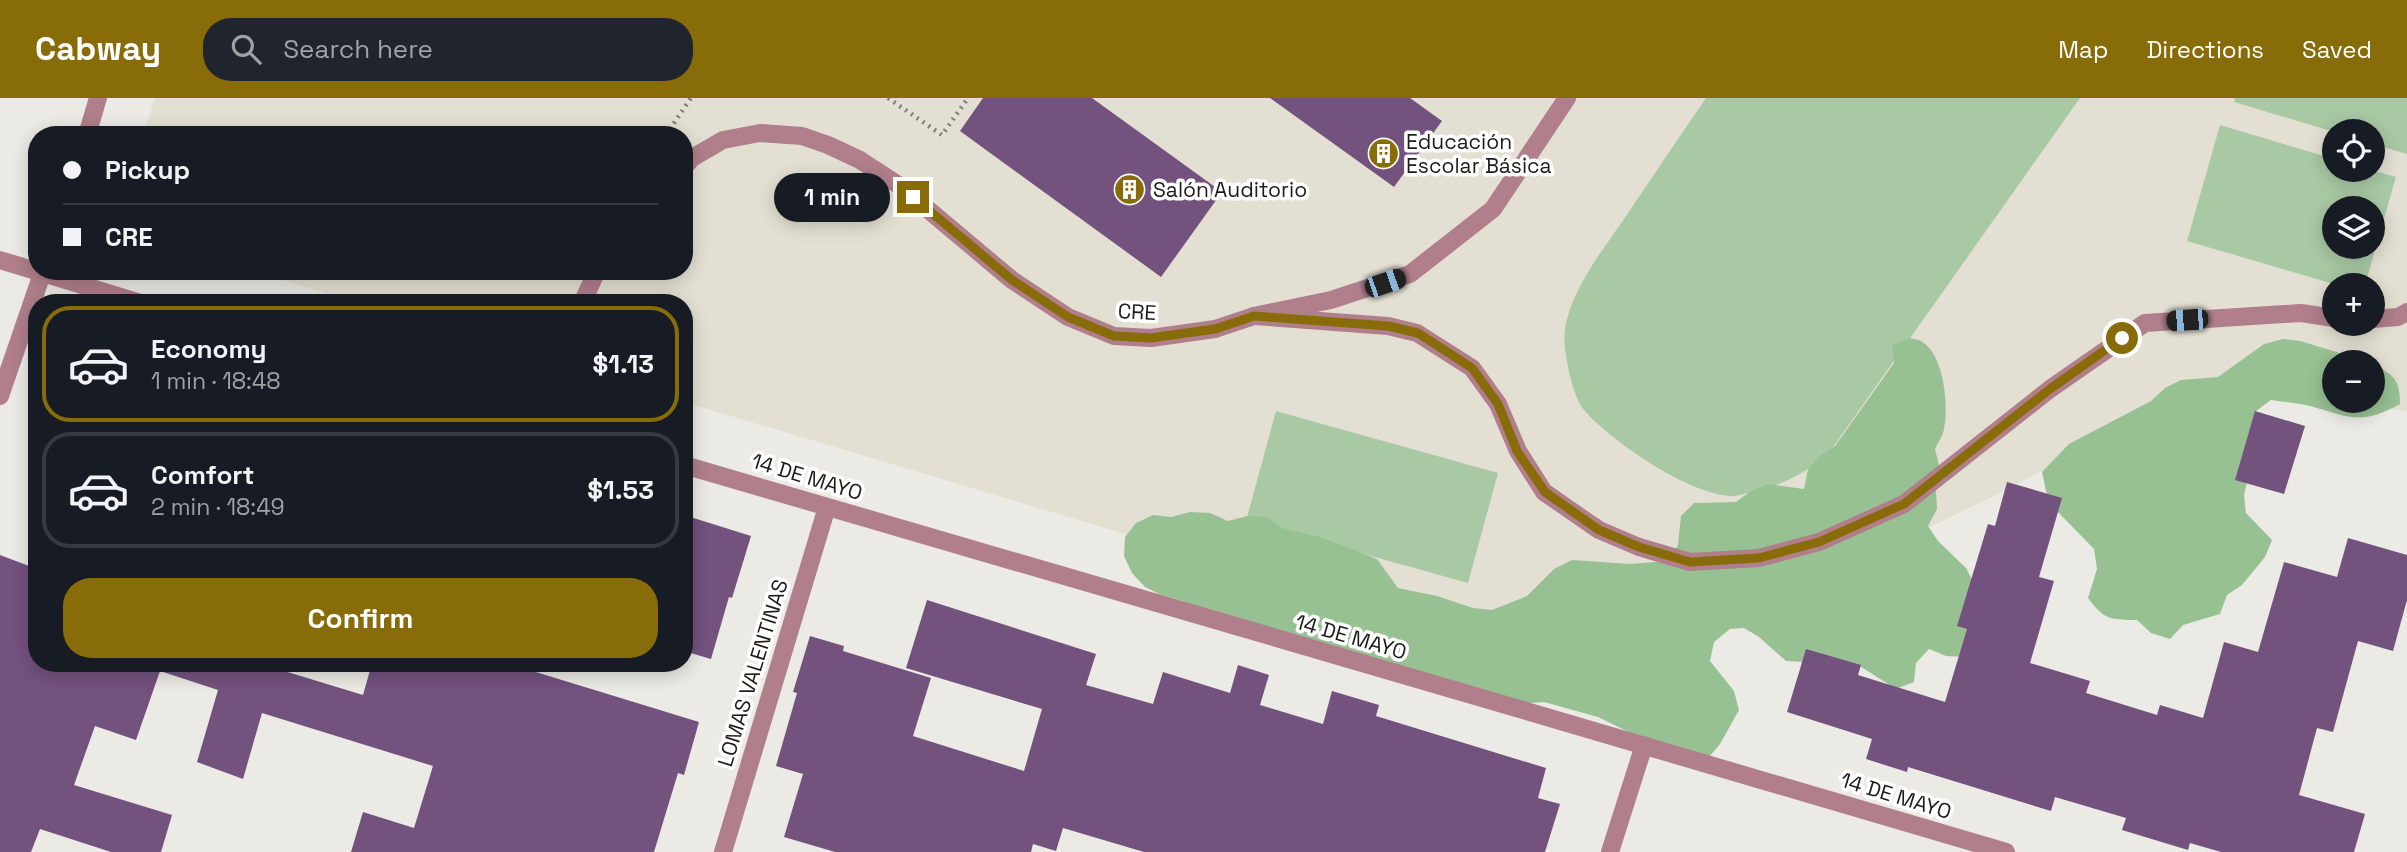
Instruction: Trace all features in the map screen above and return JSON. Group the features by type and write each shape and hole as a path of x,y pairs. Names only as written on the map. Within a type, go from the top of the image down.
{"street":[{"path":"90,126 99,98"},
{"name":"CRE","path":"693,157 723,140 760,133 802,136 860,160 900,186 1012,280 1068,317 1114,336 1151,338 1215,329 1254,316 1331,300 1410,274 1493,209 1567,98"},
{"path":"0,260 28,268"},
{"path":"68,280 113,294"},
{"path":"2385,319 2398,317 2407,312"},
{"path":"1254,316 1388,326 1418,333 1472,368 1498,404 1517,451 1545,492 1599,530 1639,547 1690,562 1759,558 1819,542 1904,504 2050,389 2145,323 2301,313 2322,316"},
{"path":"0,396 28,315"},
{"name":"14 DE MAYO","path":"693,468 2006,852"},
{"name":"LOMAS VALENTINAS","path":"723,852 827,507"},
{"path":"1610,852 1644,745"}],"path":[{"path":"672,126 691,98"},
{"path":"888,98 942,135 968,98"}],"shaded area":[{"path":"155,98 2407,98 2407,412 2385,407 2385,350 2322,350 2322,367 2257,393 2118,432 1992,497 1703,638 1679,700 693,405 693,294 329,294 284,280 693,280 693,126 146,126"}],"green space":[{"path":"1706,98 2080,98 1826,457 1780,483 1734,496 1692,485 1651,464 1597,423 1584,410 1576,394 1569,371 1564,337 1574,298 1582,283"},
{"path":"2235,98 2407,98 2407,154 2385,148 2385,119 2322,119 2322,128 2234,102"},
{"path":"2220,125 2322,155 2322,182 2385,182 2385,174 2396,177 2385,215 2385,196 2322,196 2322,259 2372,259 2368,273 2322,273 2322,281 2187,241"},
{"path":"1910,338 1921,341 1929,348 1940,368 1943,381 1945,419 1943,434 1935,449 1941,473 1936,491 1937,509 1928,526 1938,541 1966,568 1975,585 1965,657 1946,656 1929,649 1916,663 1914,682 1896,689 1858,665 1786,661 1759,637 1744,628 1730,629 1714,642 1710,661 1734,691 1739,710 1720,744 1704,763 1649,742 1598,717 1544,702 1508,705 1249,631 1145,587 1132,573 1124,556 1125,537 1136,523 1153,515 1171,517 1190,512 1210,513 1228,521 1247,516 1266,517 1282,528 1323,538 1377,559 1398,588 1437,596 1473,608 1492,610 1527,596 1554,569 1572,560 1630,564 1668,561 1678,545 1681,516 1694,503 1736,502 1751,491 1768,484 1804,489 1808,469 1820,456 1835,446 1894,363 1892,345"},
{"path":"2283,339 2330,350 2322,350 2322,410 2271,400 2256,411 2257,442 2244,495 2246,513 2272,540 2265,557 2242,585 2227,595 2220,614 2183,625 2170,639 2151,633 2137,620 2114,619 2104,615 2088,598 2097,569 2094,549 2054,508 2046,491 2042,472 2069,444 2151,401 2165,388 2181,380 2218,377 2264,344"},
{"path":"2385,370 2397,383 2400,404 2386,411"},
{"path":"1276,411 1498,473 1468,583 1246,521"},
{"path":"2335,413 2380,413 2364,417"}],"building":[{"name":"Salón Auditorio","path":"983,98 1092,98 1222,192 1161,277 960,131"},
{"name":"Educación Escolar Básica","path":"1270,98 1410,98 1442,121 1394,187"},
{"path":"2255,411 2305,426 2284,494 2235,480"},
{"path":"2007,482 2062,498 2039,577 2054,581 2030,663 2090,681 2086,693 2157,715 2160,705 2203,718 2224,642 2258,652 2284,562 2337,577 2348,538 2407,555 2407,600 2393,651 2358,641 2333,732 2317,728 2299,795 2365,814 2354,852 2221,852 2190,843 2188,850 2122,830 2126,818 2055,797 2051,811 1908,767 1907,772 1866,759 1872,739 1787,712 1806,649 1861,665 1858,675 1945,702 1967,629 1957,626 1988,524 1995,526"},
{"path":"693,518 751,536 711,659 693,654"},
{"path":"0,555 28,566 28,672 160,672 136,740 95,726 74,785 172,815 161,852 111,852 40,829 31,852 0,852"},
{"path":"927,600 1096,654 1086,685 1153,704 1163,672 1230,693 1238,665 1269,675 1260,705 1323,724 1332,691 1379,705 1376,716 1546,768 1538,798 1560,804 1545,852 1144,852 1063,828 1056,851 1033,844 1031,852 835,852 784,837 803,774 776,766 797,693 793,692 810,636 844,646 843,651 931,678 913,736 1024,771 1042,709 906,668"},
{"path":"163,672 288,672 363,695 369,672 535,672 699,722 684,775 678,773 654,852 351,852 363,812 414,828 433,766 262,713 243,779 197,762 218,690"}],"place":[{"name":"Educación Escolar Básica","path":"1383,154"},
{"name":"Salón Auditorio","path":"1130,190"}],"route":[{"path":"913,197 1012,280 1068,317 1114,336 1151,338 1215,329 1254,316 1388,326 1418,333 1472,368 1498,404 1517,451 1545,492 1599,530 1639,547 1690,562 1759,558 1819,542 1904,504 2050,389 2122,338"}]}
